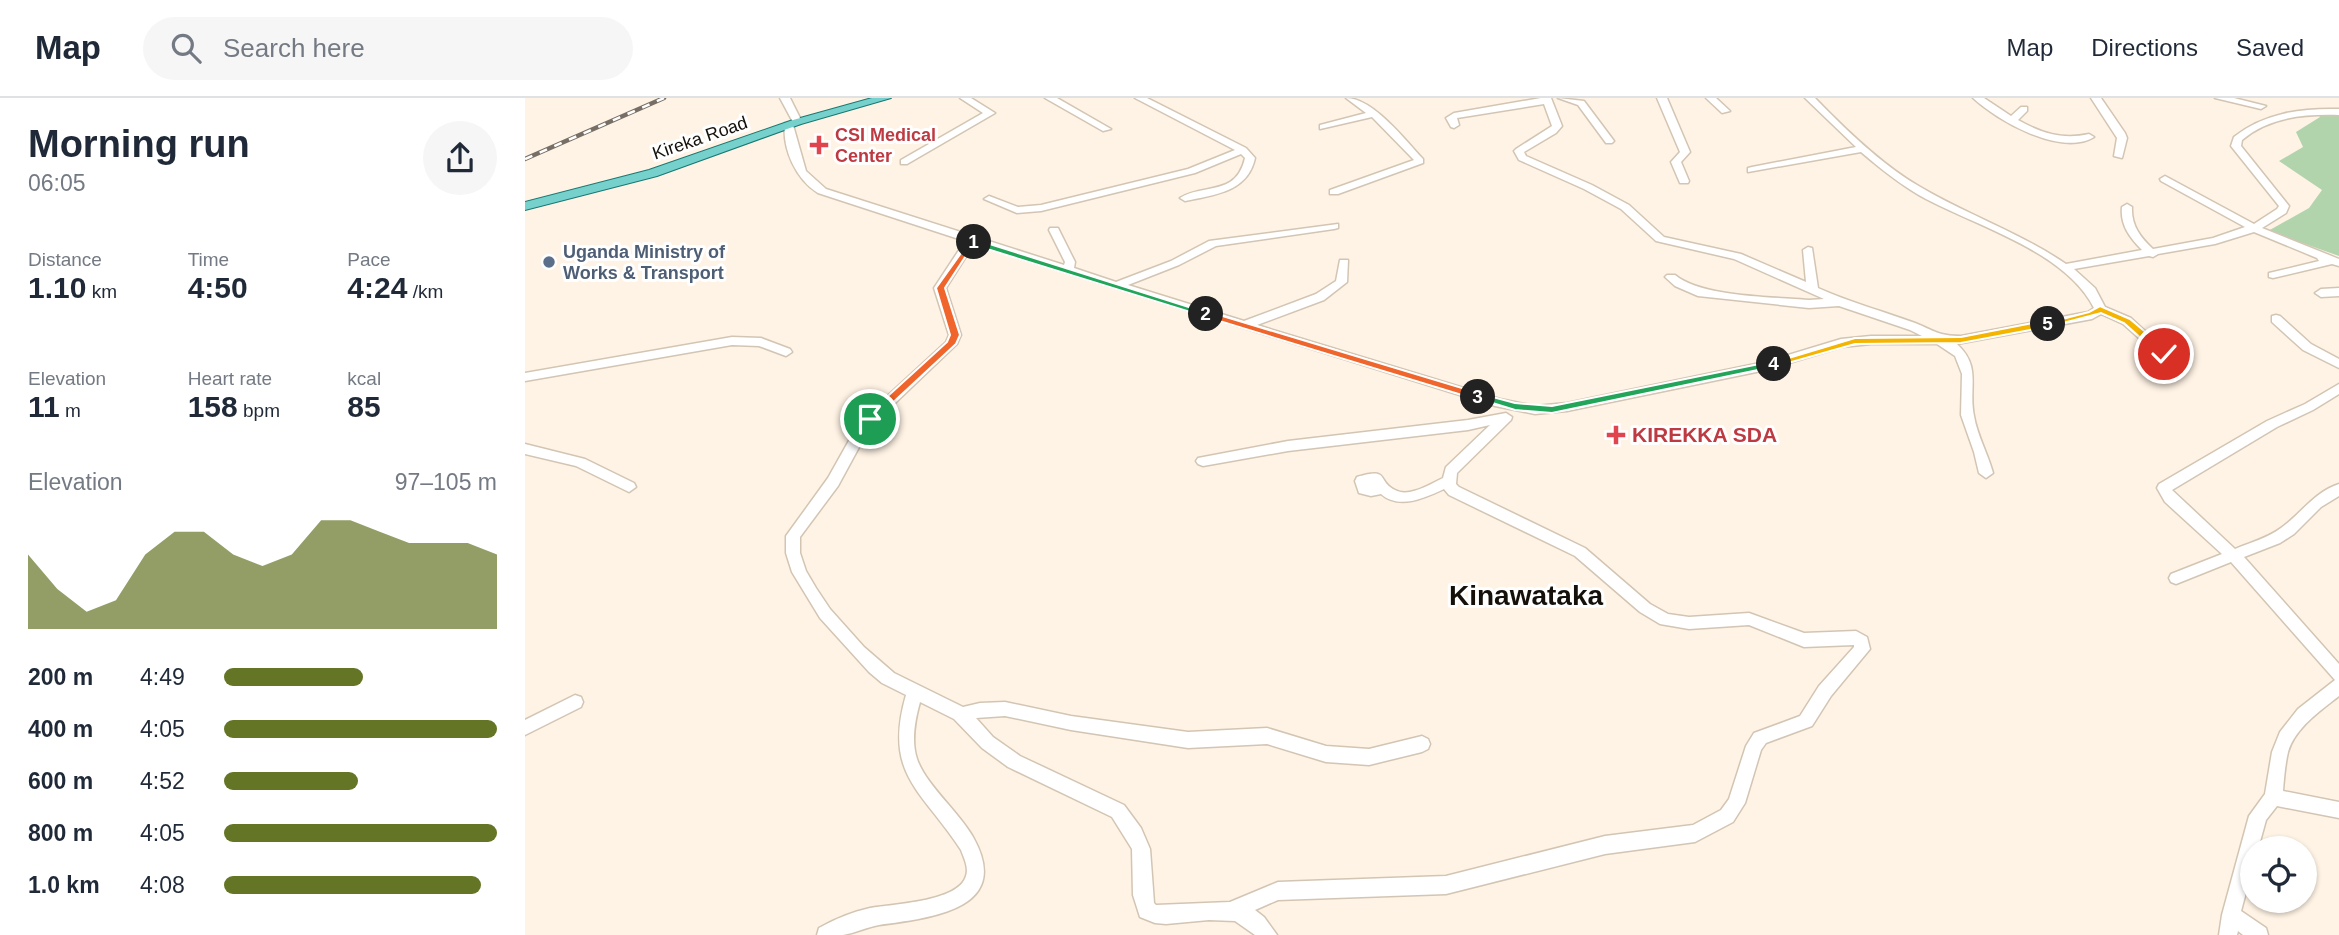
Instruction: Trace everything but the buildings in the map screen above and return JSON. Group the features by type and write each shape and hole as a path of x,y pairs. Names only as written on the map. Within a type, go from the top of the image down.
{"main road":[{"name":"Kireka Road","path":"525,206 653,173 793,124 885,98"}],"street":[{"path":"785,98 793,124 799,168 808,183 822,191 1115,286 1499,403 1535,410"},
{"path":"904,162 989,116 990,111 965,98"},
{"path":"1050,98 1106,129"},
{"path":"1140,98 1248,154 1249,169 1240,181 1223,189 1185,198"},
{"path":"1334,192 1420,162 1374,114 1351,98"},
{"path":"1563,98 1581,103 1609,141"},
{"path":"1662,98 1685,152 1676,162 1684,181"},
{"path":"1711,98 1725,111"},
{"path":"1810,98 1865,148 1924,194 2066,267 2088,286 2100,309 2127,321 2164,354"},
{"path":"1978,98 2050,137 2076,141 2089,137"},
{"path":"2096,98 2122,138 2119,156"},
{"path":"2214,98 2261,106"},
{"path":"2252,98 2279,118"},
{"path":"2306,98 2315,111"},
{"path":"1454,125 1451,118 1454,116 1547,100 1557,125 1553,131 1519,151 1522,158 1588,187 1625,207 1660,239 1737,256 1840,302 1899,321 1944,341 1960,355 1968,374 1967,415 1986,473"},
{"path":"2013,119 2024,109"},
{"path":"2066,267 2153,254 2215,241 2254,228 2282,211 2284,206 2236,146 2237,139 2253,127 2279,118 2315,111 2339,112"},
{"path":"1323,127 1374,114"},
{"path":"1752,170 1865,148"},
{"path":"989,199 1017,210 1041,208 1191,171 1243,150"},
{"path":"2165,178 2254,228 2339,263"},
{"path":"2127,207 2127,218 2136,239 2153,254"},
{"path":"1115,286 1175,264 1213,243 1334,226"},
{"path":"1054,230 1070,262 1068,270"},
{"path":"971,241 940,288 955,335 951,344 865,424 833,482 800,526 790,545 794,561 829,621 866,659 915,694 962,715 984,739 1011,759 1118,811 1141,849 1142,894 1147,910 1155,914 1233,910 1278,891 1446,885 1605,845 1695,833 1727,816 1736,803 1754,746 1760,738 1806,721 1825,691 1862,649 1862,642 1856,638 1804,640 1749,619 1689,622 1665,620 1645,608 1580,552 1454,491 1449,481 1451,471 1505,418"},
{"path":"1808,250 1812,288"},
{"path":"2273,275 2327,263 2321,257"},
{"path":"1244,325 1329,292 1341,282 1344,262"},
{"path":"1671,277 1679,284 1698,292 1809,304 1840,302"},
{"path":"2321,293 2339,292"},
{"path":"1203,461 1288,446 1468,425 1535,410 1567,407 1766,366 1855,341 1944,341 2013,331 2092,314 2100,309"},
{"path":"2276,319 2307,347 2339,364"},
{"path":"525,377 732,341 761,342 786,352"},
{"path":"2339,388 2164,488 2170,498 2233,555 2339,675"},
{"path":"525,449 580,462 629,487"},
{"path":"1383,488 1388,494 1404,496 1423,493 1449,481"},
{"path":"2176,578 2284,534 2316,503 2339,489"},
{"path":"2228,935 2258,816 2273,797 2280,752 2286,737 2304,714 2339,686"},
{"path":"825,935 857,920 921,911 944,903 970,889 975,882 977,869 971,849 911,766 905,733 915,694"},
{"path":"525,728 575,702"},
{"path":"962,715 980,710 1005,709 1071,723 1188,740 1267,736 1326,754 1369,757 1422,744"},
{"path":"2273,797 2339,810"},
{"path":"1233,910 1252,916 1268,935"},
{"path":"2231,915 2259,935"}],"green space":[{"path":"2318,113 2339,114 2339,256 2268,231 2309,208 2322,190 2279,161 2303,147 2296,132 2320,117"}],"railway":[{"path":"525,159 664,98"}],"place":[{"name":"CSI Medical Center","path":"819,145"},
{"name":"Uganda Ministry of Works & Transport","path":"549,262"},
{"name":"KIREKKA SDA","path":"1616,435"}],"district":[{"name":"Kinawataka","path":"1526,595"}],"route":[{"path":"870,419 954,340 955,335 940,288 971,241 1499,403 1535,410 1622,397 1766,366 1855,341 1961,340 2092,314 2100,309 2127,321 2164,354"}]}
